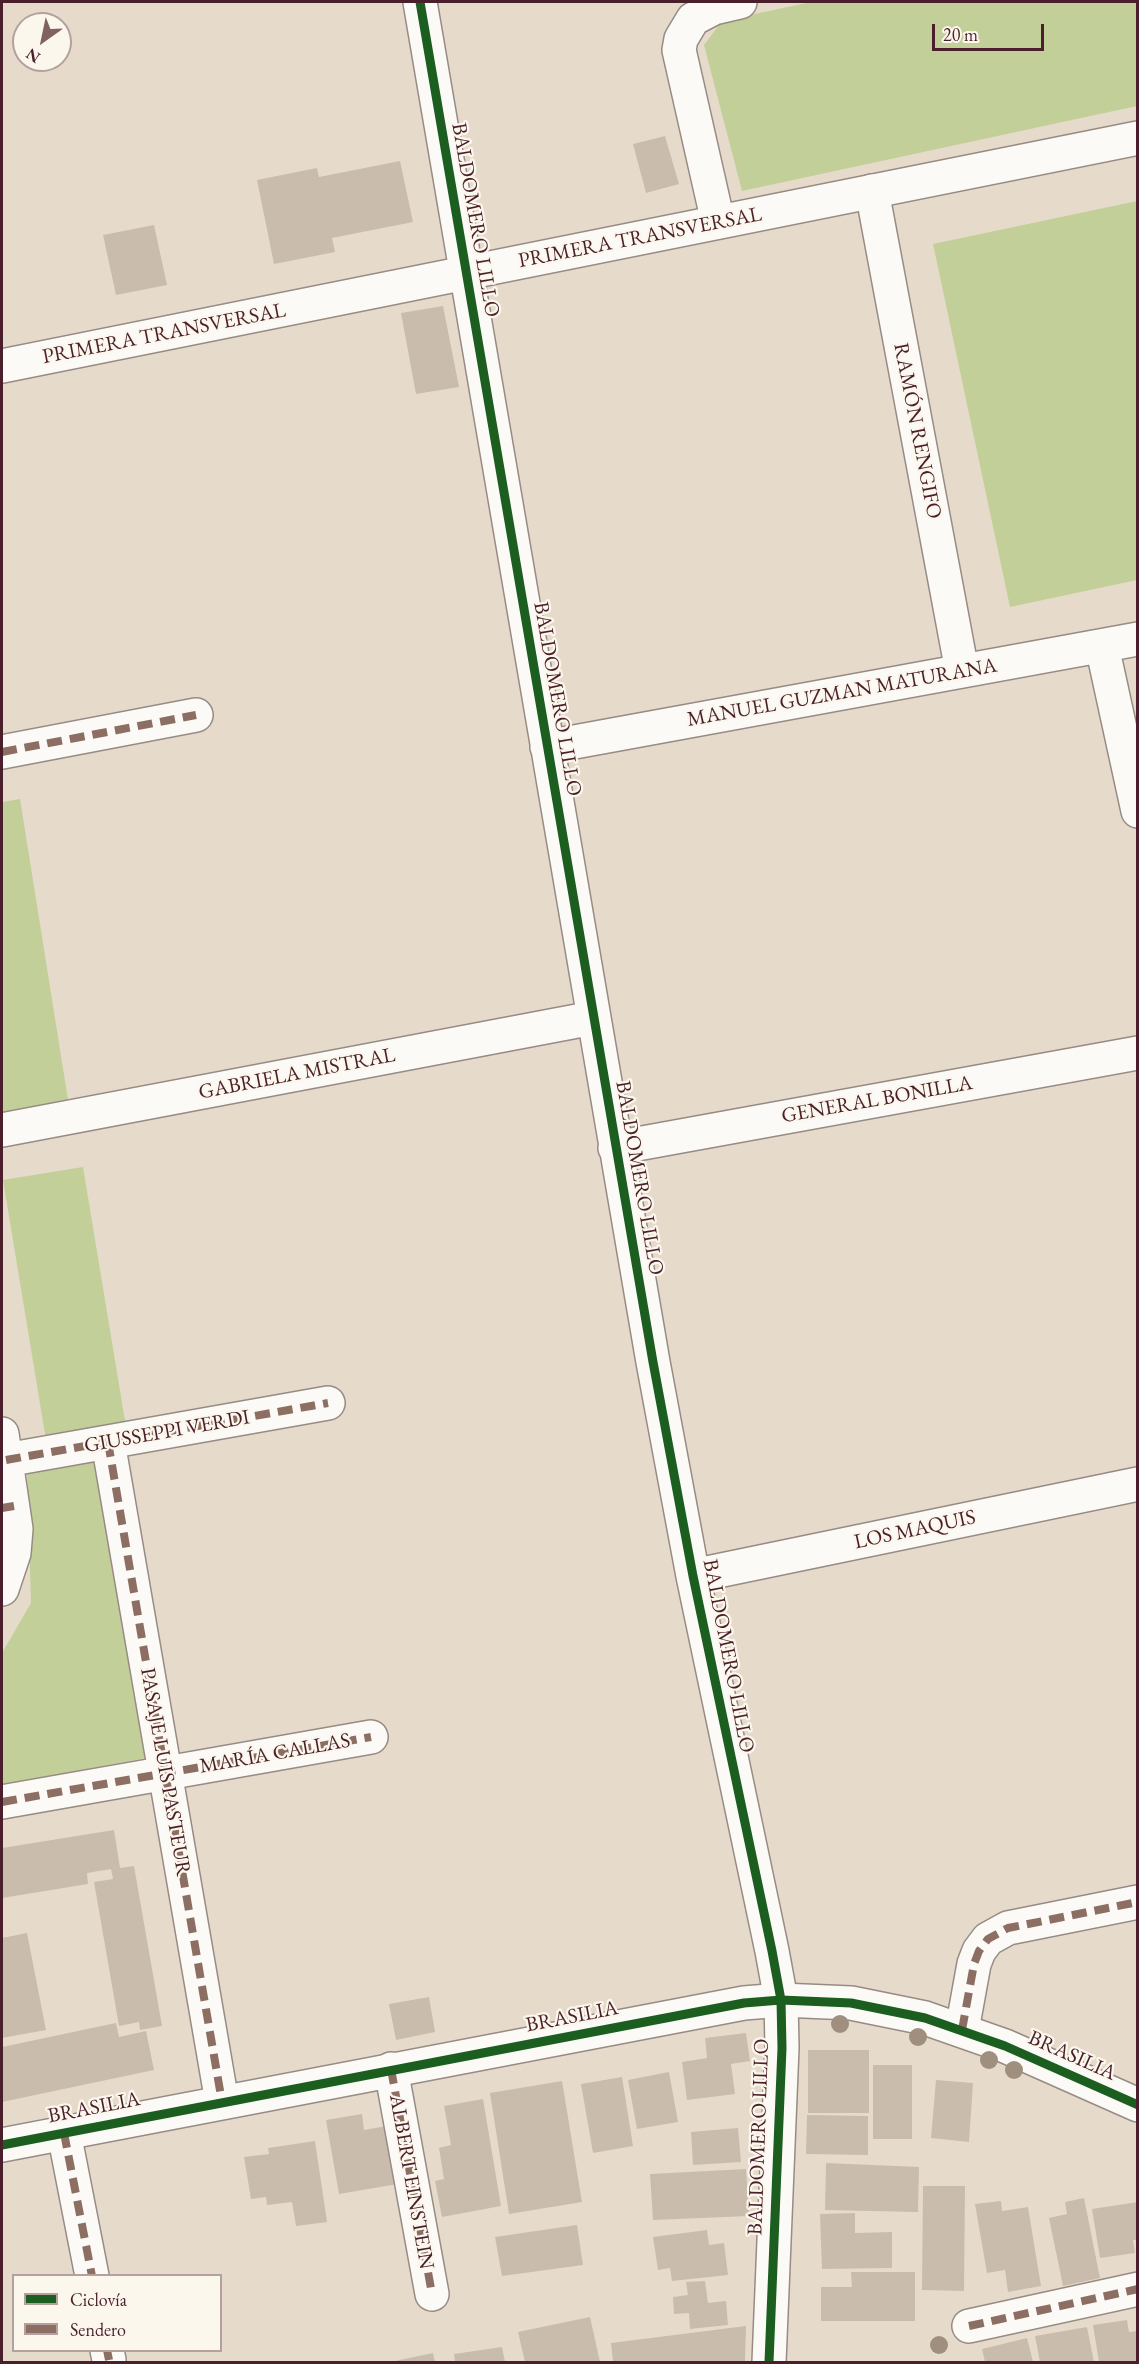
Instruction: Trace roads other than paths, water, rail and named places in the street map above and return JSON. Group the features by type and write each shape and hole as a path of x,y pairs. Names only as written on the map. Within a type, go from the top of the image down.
{"street":[{"name":"BALDOMERO LILLO","path":"420,2 615,1148 693,1576 781,2000 782,2048 769,2362"},
{"path":"718,222 680,50 681,39 693,19 714,8 740,2"},
{"name":"PRIMERA TRANSVERSAL","path":"2,366 1137,138"},
{"name":"RAMÓN RENGIFO","path":"872,191 962,671"},
{"name":"MANUEL GUZMAN MATURANA","path":"547,747 1137,639"},
{"path":"1102,646 1137,811"},
{"path":"2,752 196,715"},
{"name":"GABRIELA MISTRAL","path":"2,1130 593,1018"},
{"name":"GENERAL BONILLA","path":"615,1148 1137,1053"},
{"name":"GIUSSEPPI VERDI","path":"4,1447 108,1442 328,1403"},
{"name":"PASAJE LUIS PASTEUR","path":"108,1442 222,2102"},
{"path":"2,1590 14,1553 16,1529 8,1507 4,1447"},
{"name":"LOS MAQUIS","path":"693,1576 1137,1484"},
{"name":"MARÍA CALLAS","path":"2,1802 371,1737"},
{"path":"962,2030 974,1964 979,1951 988,1939 1008,1928 1137,1902"},
{"name":"BRASILIA","path":"2,2145 744,2003 781,2000 851,2003 925,2018 962,2030 1063,2070 1137,2105"},
{"name":"ALBERT EINSTEIN","path":"391,2069 432,2294"},
{"path":"64,2133 92,2274"},
{"path":"969,2326 1137,2289"}]}
